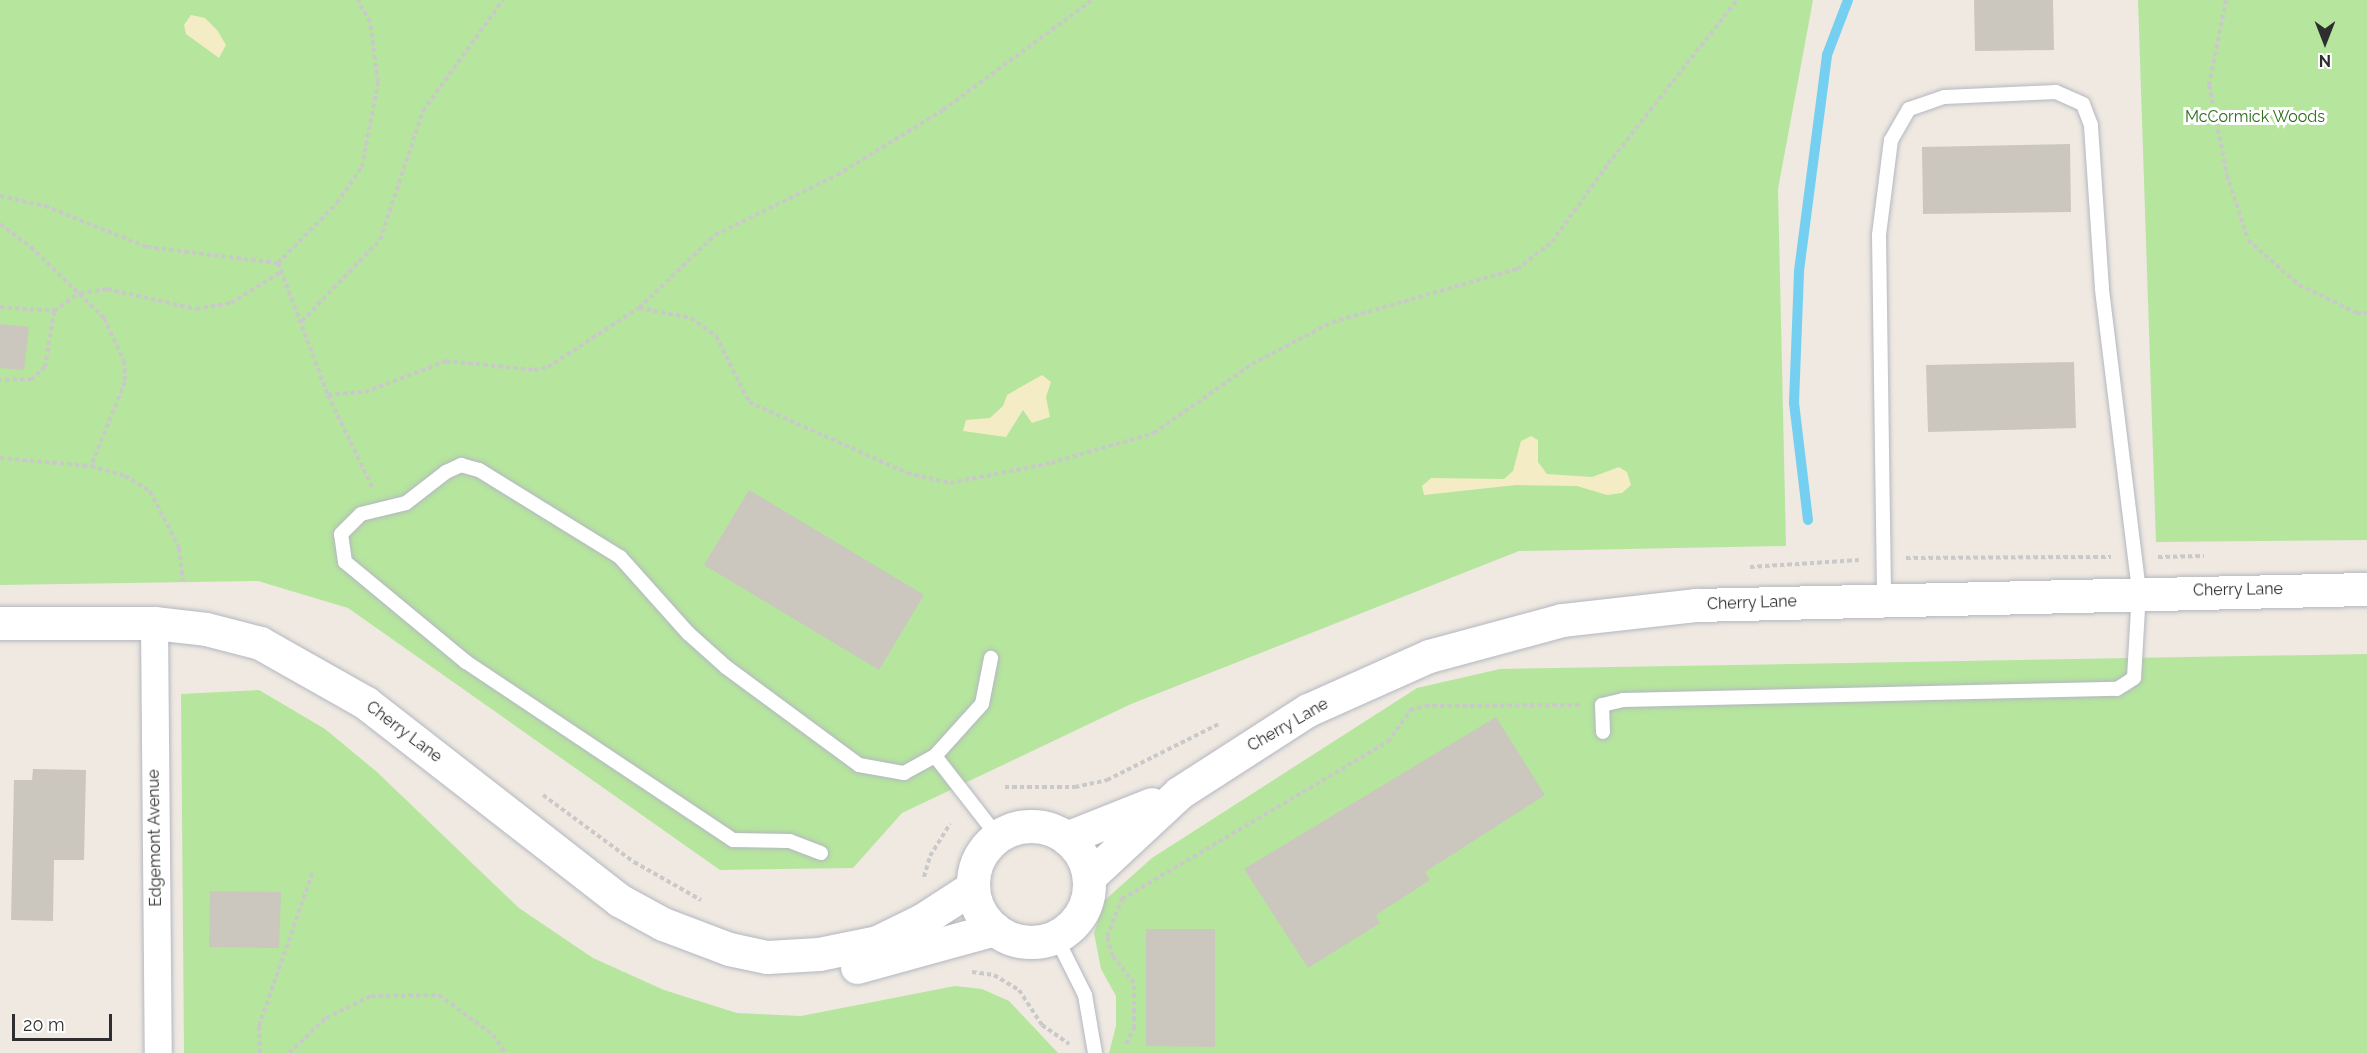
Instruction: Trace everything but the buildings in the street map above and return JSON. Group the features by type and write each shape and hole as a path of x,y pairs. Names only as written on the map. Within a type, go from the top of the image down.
{"street":[{"name":"Cherry Lane","path":"1089,877 1179,793 1308,710 1429,656 1562,620 1696,605 2139,591 2367,589"},
{"name":"Cherry Lane","path":"0,622 154,623 206,629 260,643 319,673 407,732 619,900 663,924 729,949 815,971 849,969 995,929"},
{"name":"Edgemont Avenue","path":"154,623 158,1053"},
{"name":"Cherry Lane","path":"1066,838 1179,793"},
{"path":"1032,826 1066,838 1085,862 1089,877 1082,913 1056,937 1024,942 995,929 984,918 973,887 984,850 998,837 1032,826"},
{"name":"Cherry Lane","path":"767,957 819,954 877,942 922,920 973,887"}],"lane":[{"path":"1603,732 1602,705 1623,700 2117,689 2134,678 2139,591 2102,288 2091,125 2083,104 2056,92 1944,97 1909,109 1891,140 1880,235 1884,599"},
{"path":"821,853 790,841 733,840 466,662 345,562 341,534 361,514 406,503 461,465 478,470 620,557 688,633 726,667 859,765 904,774 935,756 982,704 991,658"},
{"path":"935,756 998,837"},
{"path":"1056,937 1085,995 1095,1053"}],"path":[{"path":"278,263 337,203 362,167 378,82 370,22 358,0"},
{"path":"302,321 380,240 423,111 503,0"},
{"path":"328,395 365,392 446,361 534,370 548,367 639,308 715,235 837,175 924,122 1018,58 1092,0"},
{"path":"639,308 691,318 716,336 749,402 907,473 951,483 1051,463 1154,433 1252,364 1332,322 1517,269 1552,242 1615,154 1737,0"},
{"path":"2226,0 2209,86 2227,175 2248,240 2299,285 2357,313 2367,313"},
{"path":"0,196 45,206 147,247 278,263"},
{"path":"0,225 80,293 104,318 124,361 125,382 91,466"},
{"path":"278,263 302,321 328,395 382,508"},
{"path":"0,307 54,310 80,293 107,289 196,309 231,303 280,272"},
{"path":"0,380 32,379 45,367 54,310"},
{"path":"0,458 91,466 125,476 150,491 179,548 183,581"},
{"path":"1126,1044 1134,1028 1134,983 1113,956 1107,937 1110,919 1122,899 1388,742 1410,710 1425,706 1602,705"},
{"path":"538,791 634,862 710,905"},
{"path":"920,888 930,856 950,824"},
{"path":"260,1053 259,1026 313,871"},
{"path":"963,971 994,975 1019,990 1042,1025 1060,1042 1073,1045"},
{"path":"289,1053 326,1018 370,996 439,995 493,1035 506,1053"}],"green space":[{"path":"0,0 1813,0 1778,189 1786,546 1519,551 1131,704 902,813 853,868 720,870 348,608 258,581 0,585"},
{"name":"McCormick Woods","path":"2138,0 2367,0 2367,540 2156,542"},
{"path":"2367,654 2367,1053 1109,1053 1116,1026 1116,996 1101,969 1094,933 1105,900 1152,858 1417,688 1500,669"},
{"path":"259,690 325,729 377,772 519,908 593,958 664,990 737,1013 801,1016 955,986 982,989 1009,1001 1058,1053 184,1053 181,694"}],"sand":[{"path":"191,15 205,18 217,30 226,45 219,58 186,34 184,25"},
{"path":"1042,375 1051,382 1046,397 1050,417 1032,423 1023,410 1006,437 963,431 966,420 990,418 1003,406 1007,395"},
{"path":"1531,436 1538,440 1538,462 1547,474 1592,477 1619,467 1627,472 1631,485 1622,493 1607,495 1577,486 1516,485 1424,495 1422,486 1431,478 1504,479 1513,471 1521,441"}],"waterway":[{"path":"1808,520 1794,403 1799,271 1827,55 1848,0"}]}
